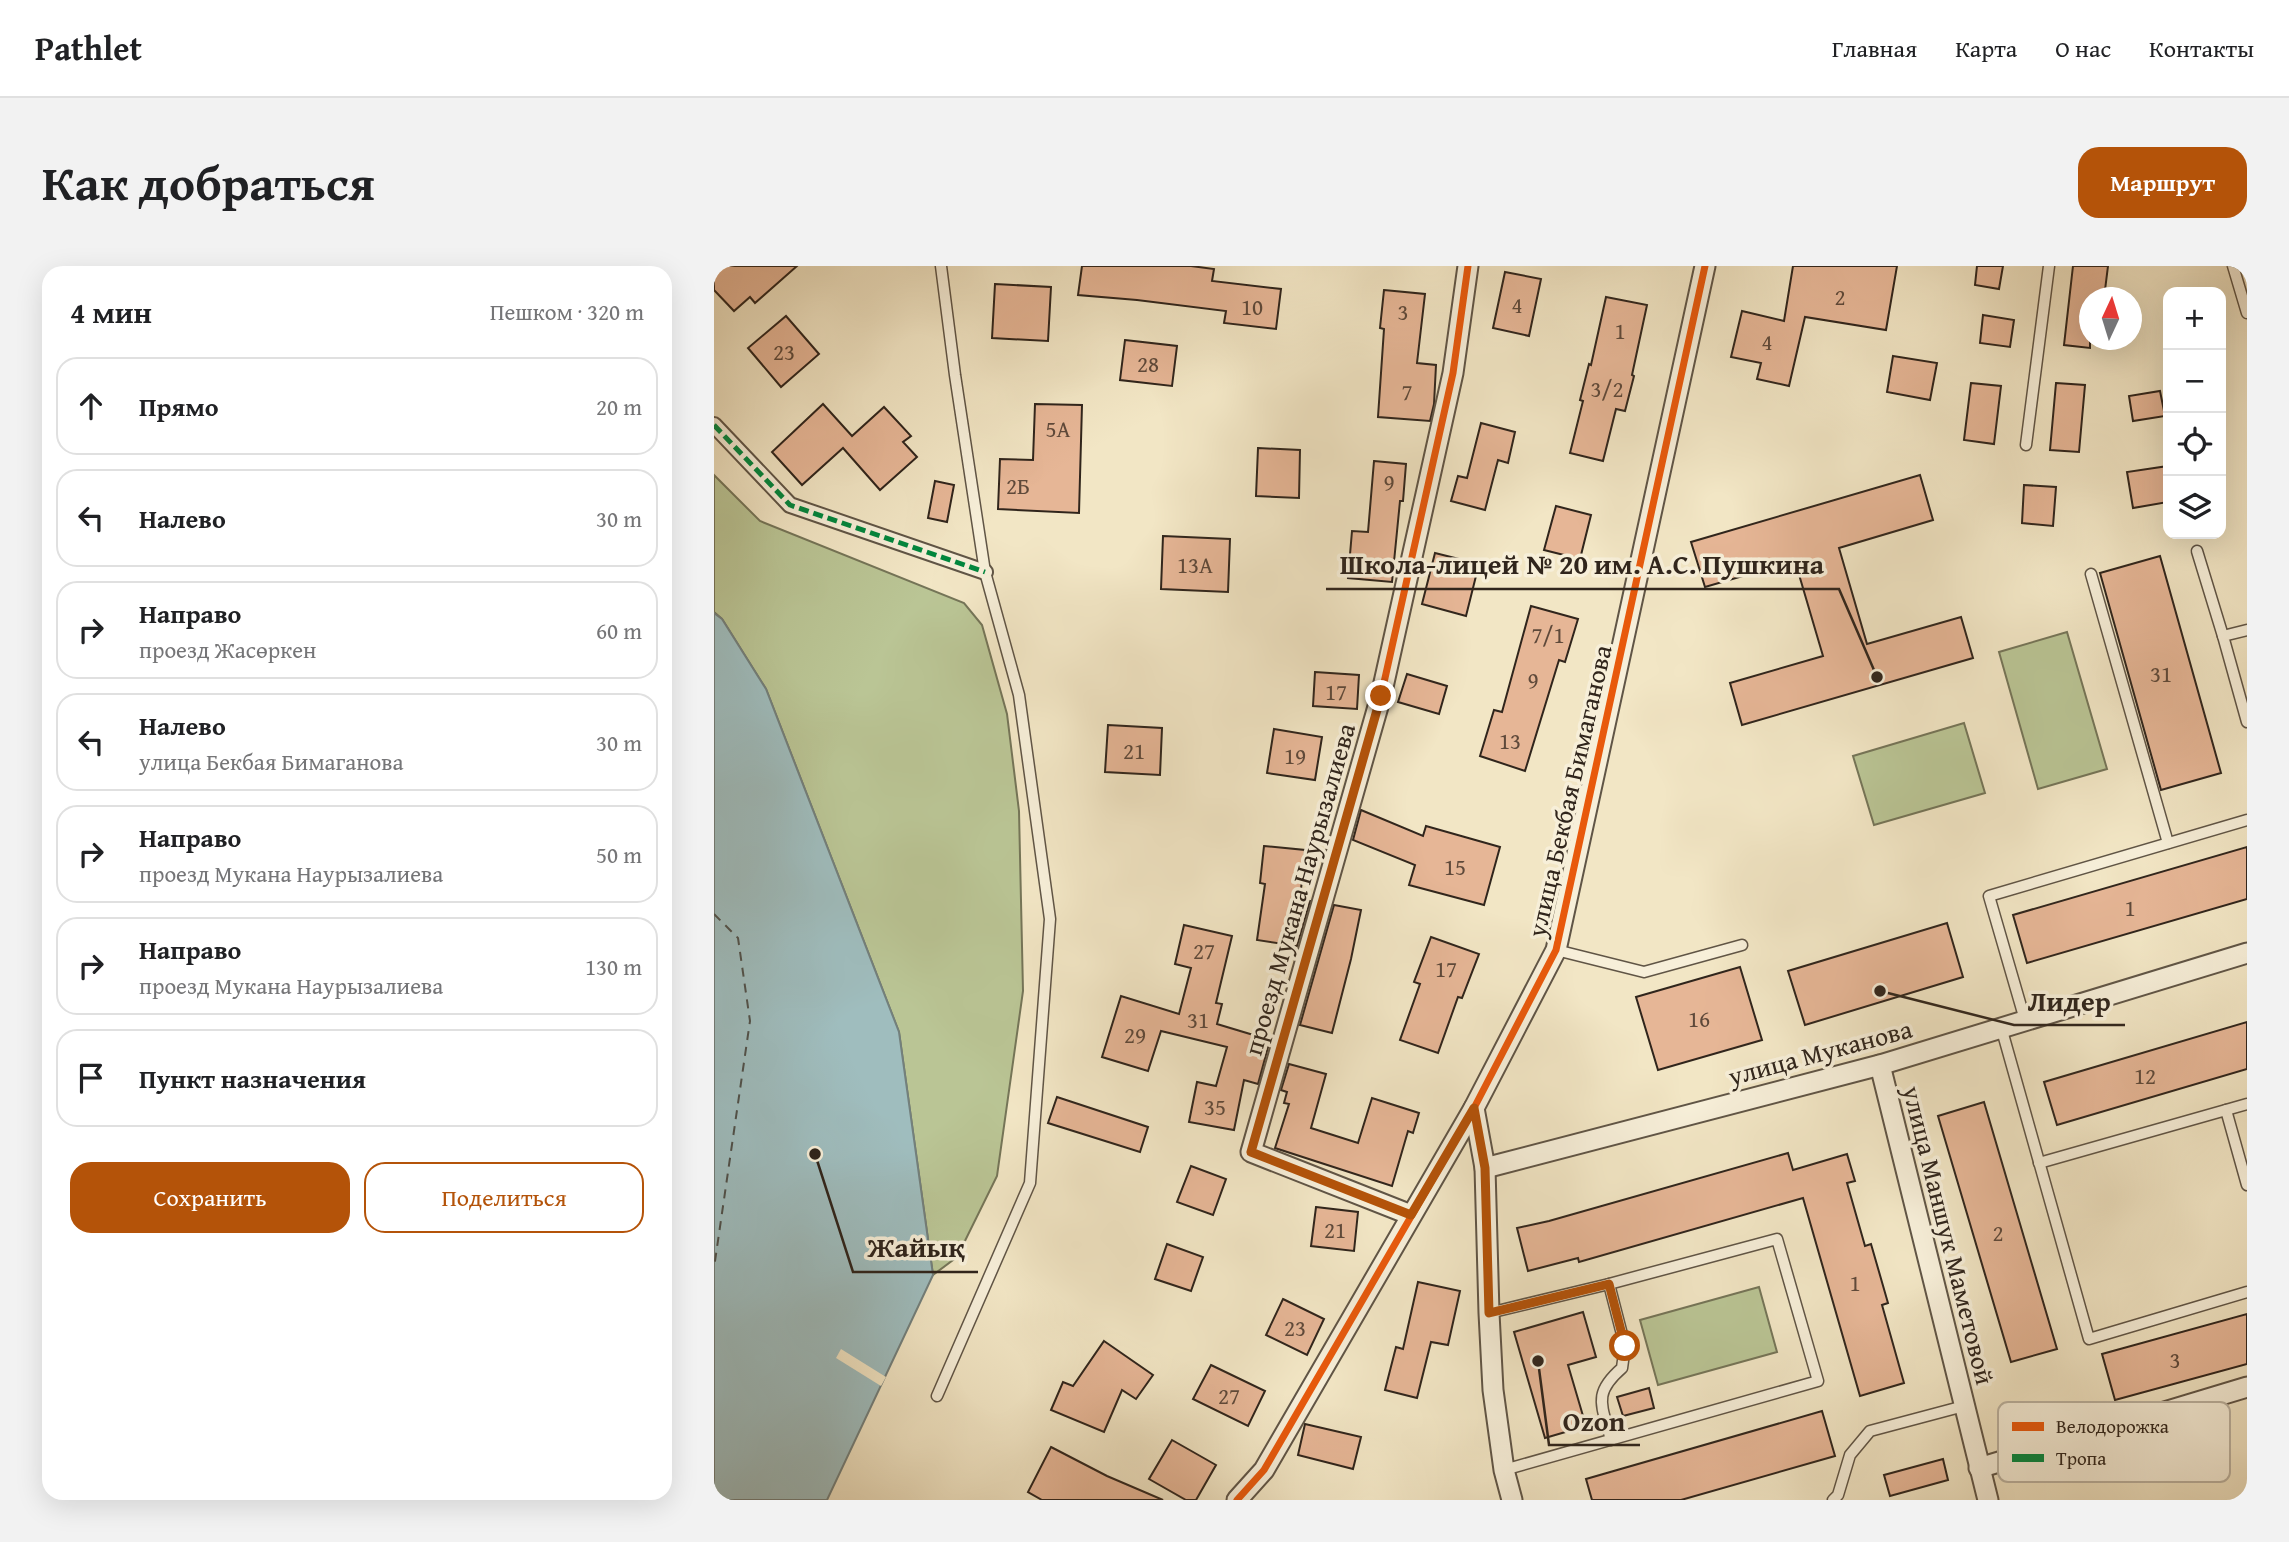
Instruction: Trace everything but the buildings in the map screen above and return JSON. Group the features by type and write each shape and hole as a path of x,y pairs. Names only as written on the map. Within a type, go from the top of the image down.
{"street":[{"name":"проезд Мукана Наурызалиева","path":"1411,1215 1251,1152 1381,696 1453,373 1468,266"},
{"name":"улица Бекбая Бимаганова","path":"1237,1500 1264,1470 1474,1108 1556,950 1705,266"},
{"path":"714,425 790,505 985,572"},
{"name":"улица Муканова","path":"1485,1168 1880,1065 2247,953"},
{"name":"улица Маншук Маметовой","path":"1880,1065 1988,1500"},
{"path":"1474,1108 1485,1168 1493,1390 1504,1470 1512,1500"},
{"path":"2197,1402 2247,1387"},
{"path":"1979,1468 1998,1462"}],"lane":[{"path":"937,1396 1030,1183 1050,919 1019,695 985,572 941,266"},
{"path":"2026,445 2049,266"},
{"path":"2233,266 2247,313"},
{"path":"2197,551 2247,722"},
{"path":"2091,574 2168,844"},
{"path":"2223,636 2247,630"},
{"path":"2025,1020 1989,896 2247,820"},
{"path":"1556,950 1644,972 1742,945"},
{"path":"2001,1027 2089,1339 2247,1292"},
{"path":"2039,1163 2247,1104"},
{"path":"2226,1110 2247,1185"},
{"path":"1489,1313 1777,1239 1818,1381 1504,1470"},
{"path":"1609,1284 1625,1346 1622,1368 1606,1381 1601,1400 1611,1440"},
{"path":"1833,1500 1838,1495 1850,1455 1870,1431 1964,1406"}],"green space":[{"path":"714,475 760,521 964,603 982,625 1007,714 1019,811 1023,991 997,1176 957,1257 933,1275 899,1032 766,689 722,619 714,612"},
{"path":"2067,632 2107,769 2038,789 1999,652"},
{"path":"1964,723 1985,793 1874,825 1853,756"},
{"path":"1759,1287 1777,1352 1658,1385 1640,1320"}],"water":[{"path":"714,613 722,619 766,689 899,1032 933,1275 827,1500 714,1500"}],"pier":[{"path":"841,1349 886,1377 881,1386 836,1358"}],"ferry route":[{"path":"714,914 738,938 750,1021 714,1268"}],"marked path":[{"path":"714,425 790,505 985,572"}],"cycle path":[{"path":"1411,1215 1251,1152 1381,696 1453,373 1468,266"},
{"path":"1237,1500 1264,1470 1474,1108 1556,950 1705,266"}],"place":[{"name":"Школа-лицей № 20 им. А.С. Пушкина","path":"1877,677"},
{"name":"Лидер","path":"1880,991"},
{"name":"Жайық","path":"815,1154"},
{"name":"Ozon","path":"1538,1361"}],"route":[{"path":"1381,696 1251,1152 1411,1215 1474,1108 1485,1168 1489,1313 1609,1284 1625,1346"}]}
